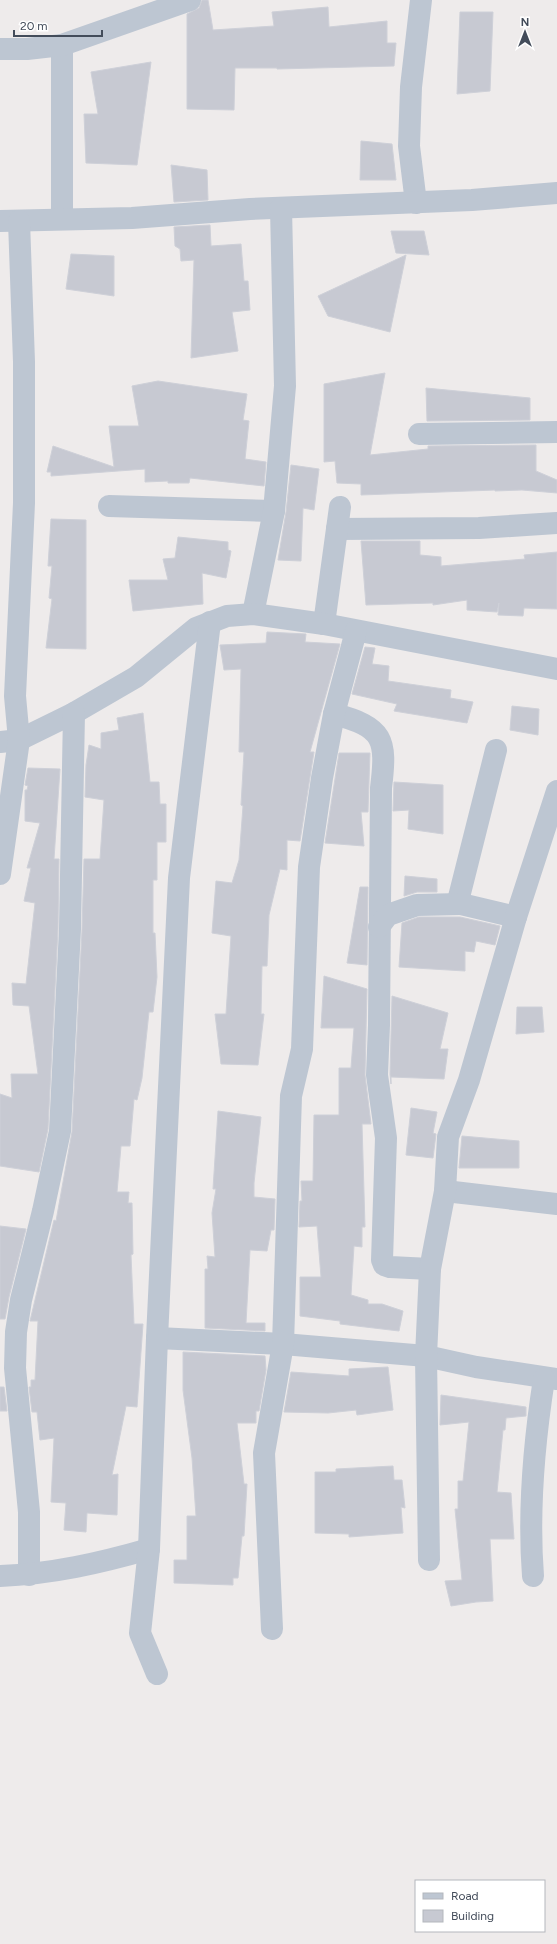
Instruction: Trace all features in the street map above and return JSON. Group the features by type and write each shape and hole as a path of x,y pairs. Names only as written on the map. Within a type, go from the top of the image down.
{"street":[{"path":"0,49 27,49 62,45 190,0"},
{"path":"416,203 409,146 411,87 421,0"},
{"path":"62,45 62,219"},
{"path":"0,874 10,741 15,696 24,503 24,362 10,221 132,218 281,208 416,203 557,193"},
{"path":"253,614 274,511 285,386 281,208"},
{"path":"419,434 557,432"},
{"path":"109,506 274,511"},
{"path":"324,624 340,507"},
{"path":"337,529 464,529 557,523"},
{"path":"10,741 74,713 136,677 196,628 227,616 253,614 324,624 557,669"},
{"path":"157,1674 140,1633 149,1549 157,1338 179,878 210,622"},
{"path":"272,1629 264,1453 283,1344 291,1096 302,1049 310,867 322,778 334,714 356,631"},
{"path":"29,1575 29,1512 16,1375 16,1332 21,1300 43,1211 60,1131 70,928 74,713"},
{"path":"334,714 357,720 373,730 380,739 385,758 381,788 379,1026 376,1075 386,1138 382,1260 384,1265 390,1267 430,1269"},
{"path":"461,904 458,901 458,895 496,750"},
{"path":"429,1560 426,1356 430,1269 445,1191 448,1137 469,1080 516,917 557,791"},
{"path":"379,927 388,915 417,905 461,904 516,917"},
{"path":"445,1191 557,1204"},
{"path":"157,1338 283,1344 426,1356 476,1367 551,1379 537,1423 531,1542 533,1576"},
{"path":"0,1576 29,1575 92,1565 149,1549"}],"building":[{"path":"202,0 208,0 213,30 274,26 272,12 328,7 329,27 387,21 387,43 396,43 394,66 277,69 235,68 234,110 187,109 187,14 199,8"},
{"path":"460,12 493,12 490,91 457,94"},
{"path":"151,62 137,165 86,163 84,114 98,114 91,72"},
{"path":"361,141 392,144 396,180 360,180"},
{"path":"171,165 207,170 208,200 174,202"},
{"path":"210,225 211,246 241,244 244,281 248,281 250,310 232,312 238,351 191,358 194,260 181,261 180,249 175,246 174,227"},
{"path":"391,231 424,231 429,255 396,253"},
{"path":"71,254 114,256 114,296 66,289"},
{"path":"406,255 390,332 328,316 318,296"},
{"path":"385,373 370,455 428,449 428,446 536,445 536,471 557,480 557,493 522,490 495,490 361,495 361,484 337,483 335,461 324,462 324,384"},
{"path":"158,381 247,394 243,420 249,421 245,459 266,462 264,486 190,478 189,483 168,483 168,481 145,482 145,469 51,476 51,472 47,472 53,446 114,467 109,426 139,426 132,386"},
{"path":"426,388 530,398 530,420 427,421"},
{"path":"291,465 319,469 314,510 303,508 301,561 278,560 286,512"},
{"path":"51,519 86,520 86,649 46,648 52,599 49,598 52,566 48,566"},
{"path":"178,537 228,542 228,550 231,551 226,578 202,573 203,604 133,611 129,580 168,580 163,559 175,558"},
{"path":"361,541 420,541 420,555 441,557 441,566 525,559 524,555 557,552 557,609 524,608 523,616 498,615 499,603 497,612 467,610 467,600 433,605 433,603 366,605"},
{"path":"267,632 306,634 305,642 340,644 310,752 314,752 300,841 287,840 287,870 280,869 269,915 267,966 262,966 261,1014 264,1014 258,1065 221,1064 215,1014 226,1014 231,936 212,933 216,881 232,883 239,860 243,806 241,805 244,752 239,752 241,669 224,670 220,645 266,643"},
{"path":"365,647 375,648 372,664 389,666 388,681 451,690 450,698 473,702 467,723 394,711 397,704 352,694"},
{"path":"512,706 539,709 538,735 510,730"},
{"path":"143,713 150,782 159,782 160,804 166,804 166,842 157,842 157,880 153,880 153,933 155,933 157,977 153,1012 149,1012 142,1078 137,1100 134,1099 130,1146 121,1146 117,1192 129,1192 128,1203 132,1203 133,1254 131,1255 134,1324 143,1324 137,1407 126,1406 112,1475 118,1474 117,1515 87,1513 86,1532 64,1530 66,1503 51,1502 54,1438 40,1440 37,1412 32,1412 29,1387 31,1387 31,1380 35,1380 38,1321 30,1321 54,1220 56,1221 72,1132 84,859 100,859 104,800 85,797 86,765 89,745 101,749 101,733 119,730 117,718"},
{"path":"339,753 370,753 368,812 361,812 364,846 325,843"},
{"path":"28,768 60,769 54,859 59,859 58,929 48,1129 39,1172 0,1166 0,1094 12,1098 11,1074 38,1074 29,1006 13,1005 12,983 26,984 35,903 24,901 31,868 27,868 40,823 25,821 25,790 27,790 28,786 25,785"},
{"path":"394,782 443,785 443,834 408,829 409,810 393,811"},
{"path":"405,876 437,879 437,892 417,892 404,896"},
{"path":"360,887 368,887 367,965 347,963"},
{"path":"419,917 460,917 500,926 495,945 476,941 474,952 465,951 465,971 399,967 402,923"},
{"path":"324,976 367,989 365,1075 371,1124 362,1124 365,1227 362,1227 362,1247 354,1246 351,1295 368,1300 368,1304 382,1304 403,1311 399,1331 340,1324 340,1321 300,1316 300,1277 321,1277 317,1226 299,1227 300,1201 302,1201 301,1181 313,1181 314,1115 339,1115 339,1068 351,1068 354,1028 321,1028"},
{"path":"392,996 448,1013 440,1049 448,1049 444,1079 391,1077 391,1084 390,1074"},
{"path":"517,1007 542,1007 544,1032 516,1034"},
{"path":"411,1108 437,1112 433,1133 436,1134 433,1158 406,1155"},
{"path":"218,1111 261,1117 254,1183 254,1197 275,1199 274,1230 271,1230 267,1251 250,1250 246,1323 265,1323 265,1331 205,1328 205,1269 208,1269 207,1256 215,1257 212,1213 216,1189 213,1189"},
{"path":"462,1136 519,1141 519,1168 459,1168"},
{"path":"0,1226 26,1229 5,1319 0,1319"},
{"path":"183,1352 265,1356 266,1370 259,1411 256,1411 256,1423 237,1423 244,1484 247,1484 244,1536 242,1536 238,1578 233,1578 233,1585 174,1583 174,1560 187,1560 187,1516 196,1516 192,1458 183,1390"},
{"path":"388,1367 393,1410 357,1415 356,1410 328,1413 284,1412 291,1372 349,1376 349,1369"},
{"path":"0,1387 4,1387 7,1411 0,1411"},
{"path":"441,1395 526,1407 526,1416 506,1418 505,1430 503,1430 497,1492 511,1493 514,1539 490,1539 493,1601 451,1606 445,1581 462,1580 455,1509 458,1509 458,1481 463,1481 469,1422 440,1425"},
{"path":"393,1466 394,1480 402,1480 405,1508 401,1507 403,1533 349,1537 349,1534 315,1533 315,1472 336,1472 336,1469"}]}
